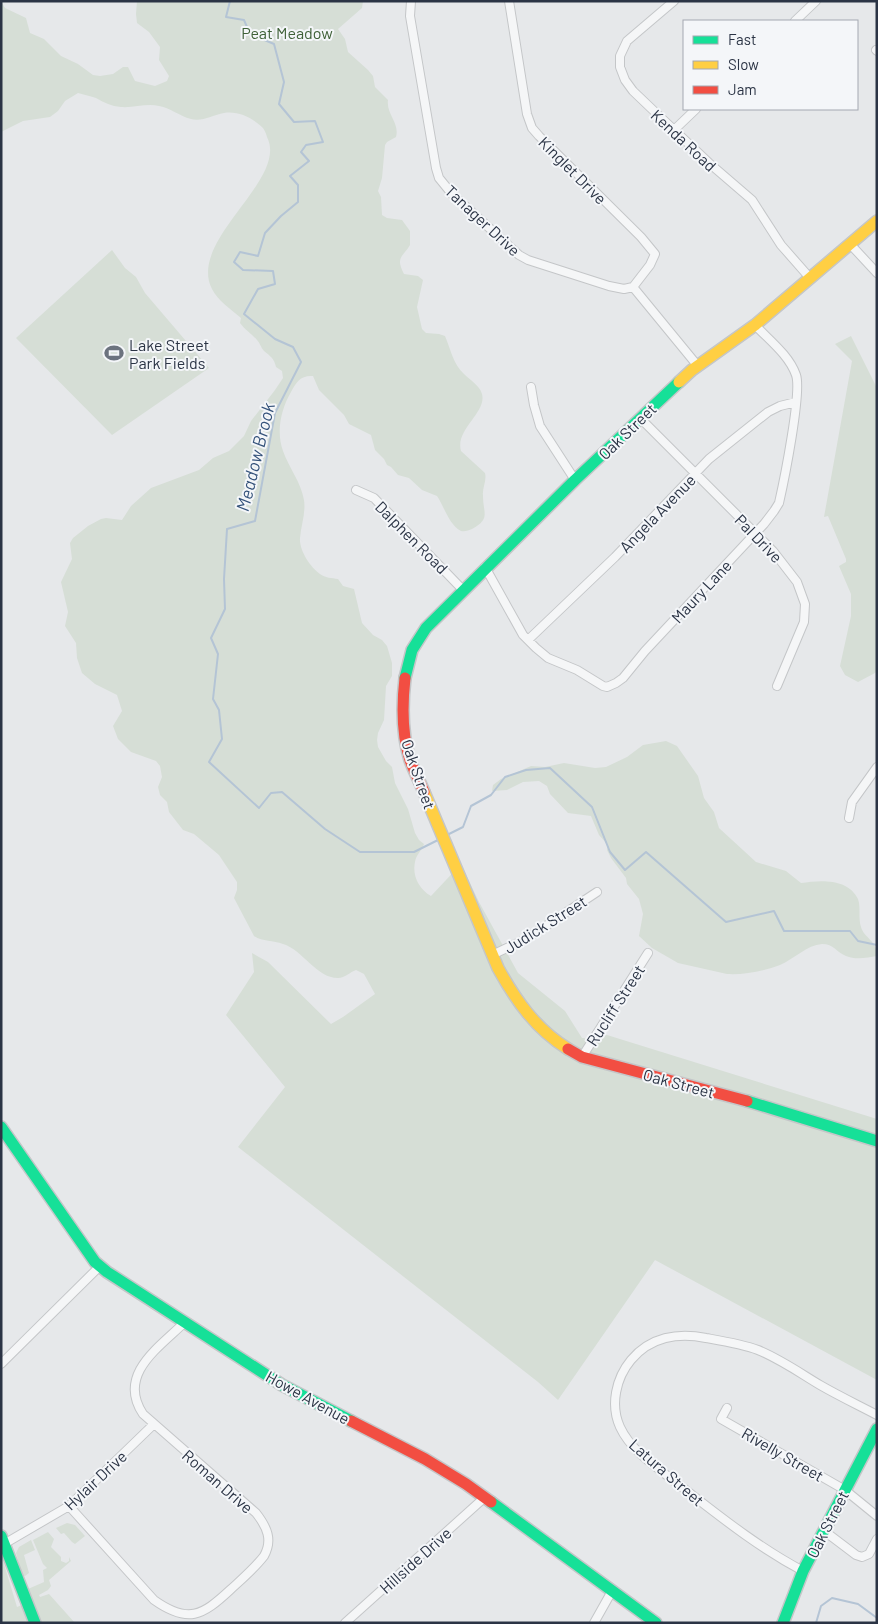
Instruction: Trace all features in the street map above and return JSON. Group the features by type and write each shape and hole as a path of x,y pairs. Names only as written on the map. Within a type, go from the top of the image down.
{"street":[{"name":"Tanager Drive","path":"411,1 410,16 439,178 467,208 523,258 609,286 624,289 632,287"},
{"name":"Kinglet Drive","path":"509,1 525,101 532,128 654,251 654,257 650,265 632,287"},
{"name":"Kenda Road","path":"674,1 627,41 621,51 619,62 625,80 633,91 674,130 752,200 782,245 810,278"},
{"path":"796,20 812,2"},
{"path":"674,130 695,110"},
{"name":"Oak Street","path":"877,221 755,325 698,365 575,480 426,628 415,642 409,658 403,720 410,759 492,956 512,994 526,1014 554,1040 582,1057 755,1103 877,1142"},
{"path":"850,244 877,273"},
{"path":"632,287 698,365"},
{"name":"Maury Lane","path":"486,567 528,640 548,658 582,673 603,686 610,686 623,678 646,650 755,534 774,511 778,503 783,484 798,381 793,368 784,355 755,325"},
{"path":"531,388 540,426 575,480"},
{"name":"Angela Avenue","path":"528,640 620,551 694,473 717,452 768,412 780,406 796,402"},
{"name":"Pal Drive","path":"640,418 773,551 793,574 801,589 805,604 801,632 778,686"},
{"name":"Dalphen Road","path":"356,490 374,498 463,590"},
{"path":"849,818 852,802 877,767"},
{"name":"Judick Street","path":"492,956 532,936 597,892"},
{"name":"Rucliff Street","path":"582,1057 648,954"},
{"name":"Howe Avenue","path":"1,1127 82,1244 100,1266 184,1323 282,1385 431,1462 484,1498 656,1623"},
{"path":"1,1364 100,1266"},
{"name":"Roman Drive","path":"69,1506 154,1600 170,1612 180,1616 191,1617 204,1612 255,1567 266,1554 269,1542 267,1531 251,1508 143,1414 137,1404 134,1392 136,1377 142,1365 184,1323"},
{"name":"Latura Street","path":"802,1571 769,1553 740,1532 653,1464 632,1445 623,1433 616,1414 616,1393 623,1372 639,1352 655,1341 667,1337 705,1337 758,1350 877,1415"},
{"name":"Rivelly Street","path":"727,1408 721,1419 845,1490 877,1516"},
{"name":"Hylair Drive","path":"3,1540 69,1506 154,1424"},
{"name":"Oak Street","path":"782,1623 802,1571 877,1429"},
{"name":"Hillside Drive","path":"345,1623 484,1498"},
{"path":"823,1530 856,1555 862,1557 869,1554 877,1539"},
{"path":"3,1540 35,1623"},
{"path":"594,1623 612,1591"}],"green space":[{"name":"Peat Meadow","path":"1,1 5,8 26,18 30,33 44,39 61,56 78,64 93,75 113,74 123,67 128,67 135,81 155,86 167,81 169,76 159,60 160,47 149,32 137,23 137,1 363,1 362,8 338,29 345,39 348,52 373,76 375,87 388,100 389,110 396,127 396,137 385,145 382,178 378,191 381,197 382,215 387,218 402,220 410,231 410,245 401,258 400,264 404,274 418,276 423,280 417,307 422,329 426,333 445,336 457,366 477,386 482,394 480,408 462,435 460,443 461,451 485,473 483,493 484,519 470,530 461,531 457,528 450,520 437,496 422,490 409,478 398,475 387,465 375,450 371,435 349,424 344,415 319,390 313,376 302,378 293,388 282,413 280,436 283,451 304,500 300,538 303,553 309,563 320,574 338,579 343,586 354,589 362,623 387,646 392,663 392,676 386,686 384,720 377,740 378,747 392,767 395,783 408,809 415,833 424,844 414,867 417,882 431,896 461,864 479,902 518,973 565,1011 582,1038 593,1039 607,1035 877,1119 877,1380 655,1260 558,1400 538,1382 238,1147 285,1087 226,1015 254,972 252,953 268,962 331,1024 375,994 364,974 356,970 341,978 330,977 316,969 290,947 254,936 234,898 237,882 219,855 194,834 183,830 169,812 167,802 160,795 158,787 162,777 160,766 156,761 131,752 118,739 113,726 122,711 117,695 95,684 82,673 77,658 76,643 65,626 68,612 61,582 72,559 70,543 73,538 88,526 101,519 122,520 131,506 151,488 199,470 213,458 229,451 244,436 251,421 283,378 282,371 276,367 272,358 240,323 241,318 214,293 208,270 213,251 224,231 253,191 264,172 270,154 267,137 258,123 239,114 224,113 195,120 159,106 117,107 94,97 78,93 65,101 58,111 50,117 23,121 1,132"},
{"name":"Lake Street Park Fields","path":"112,250 125,268 136,277 145,293 209,368 112,435 16,338"},
{"path":"851,336 877,388 877,670 858,682 845,675 840,666 851,616 851,594 839,566 846,562 846,559 828,516 824,517 852,361 835,344"},
{"path":"666,741 677,746 698,776 704,798 714,812 719,828 756,862 786,871 801,883 833,882 848,887 853,892 859,902 861,927 875,946 877,956 853,958 829,945 822,944 811,947 780,965 747,973 727,974 678,963 652,948 639,936 643,914 639,899 611,858 607,850 608,845 599,835 591,816 568,813 550,794 547,786 539,781 523,782 507,790 492,791 493,785 501,779 531,766 545,767 564,763 595,768 606,767 627,757 643,745"},
{"path":"67,1523 75,1525 85,1536 75,1544 56,1528"},
{"path":"48,1532 54,1539 51,1547 61,1557 61,1561 66,1563 69,1561 69,1557 71,1561 49,1580 51,1586 48,1590 39,1595 40,1597 49,1594 75,1623 1,1623 1,1554 17,1607 32,1601 28,1589 44,1582 43,1570 47,1568 43,1564 33,1540"},
{"path":"31,1540 35,1550 24,1555 29,1573 25,1576 22,1575 16,1553 19,1547"}],"waterway":[{"name":"Meadow Brook","path":"230,1 226,17 244,20 250,34 274,44 284,82 279,104 294,122 315,121 323,142 306,145 301,152 309,161 290,176 298,185 298,202 265,233 258,256 240,252 234,262 243,270 273,271 275,284 258,289 244,314 275,339 293,347 301,362 275,413 255,521 227,529 224,579 225,609 211,638 218,654 213,699 219,710 222,739 209,762 259,808 271,793 282,792 325,829 360,852 414,852 438,840"},
{"name":"Meadow Brook","path":"447,835 463,827 471,806 491,795 505,777 526,770 550,768 592,807 610,852 625,870 646,852 726,922 774,911 784,931 850,931 858,941 877,945"},
{"name":"Meadow Brook","path":"816,1623 821,1606 832,1598 858,1604 877,1618"}],"traffic: fast":[{"path":"405,678 412,650 426,628 575,480 679,382"},
{"path":"747,1101 877,1141"},
{"path":"1,1127 95,1262 107,1272 282,1385 351,1421"},
{"path":"783,1623 803,1571 877,1429"},
{"path":"491,1502 656,1623"},
{"path":"1,1536 35,1623"}],"traffic: slow":[{"path":"679,382 692,370 755,325 877,221"},
{"path":"424,792 498,968 512,992 528,1013 546,1033 568,1049"}],"traffic: jam":[{"path":"405,678 403,698 405,740 410,760 424,792"},
{"path":"568,1049 582,1057 747,1101"},
{"path":"351,1421 425,1459 491,1502"}],"place":[{"name":"Lake Street Park Fields","path":"114,353"}]}
